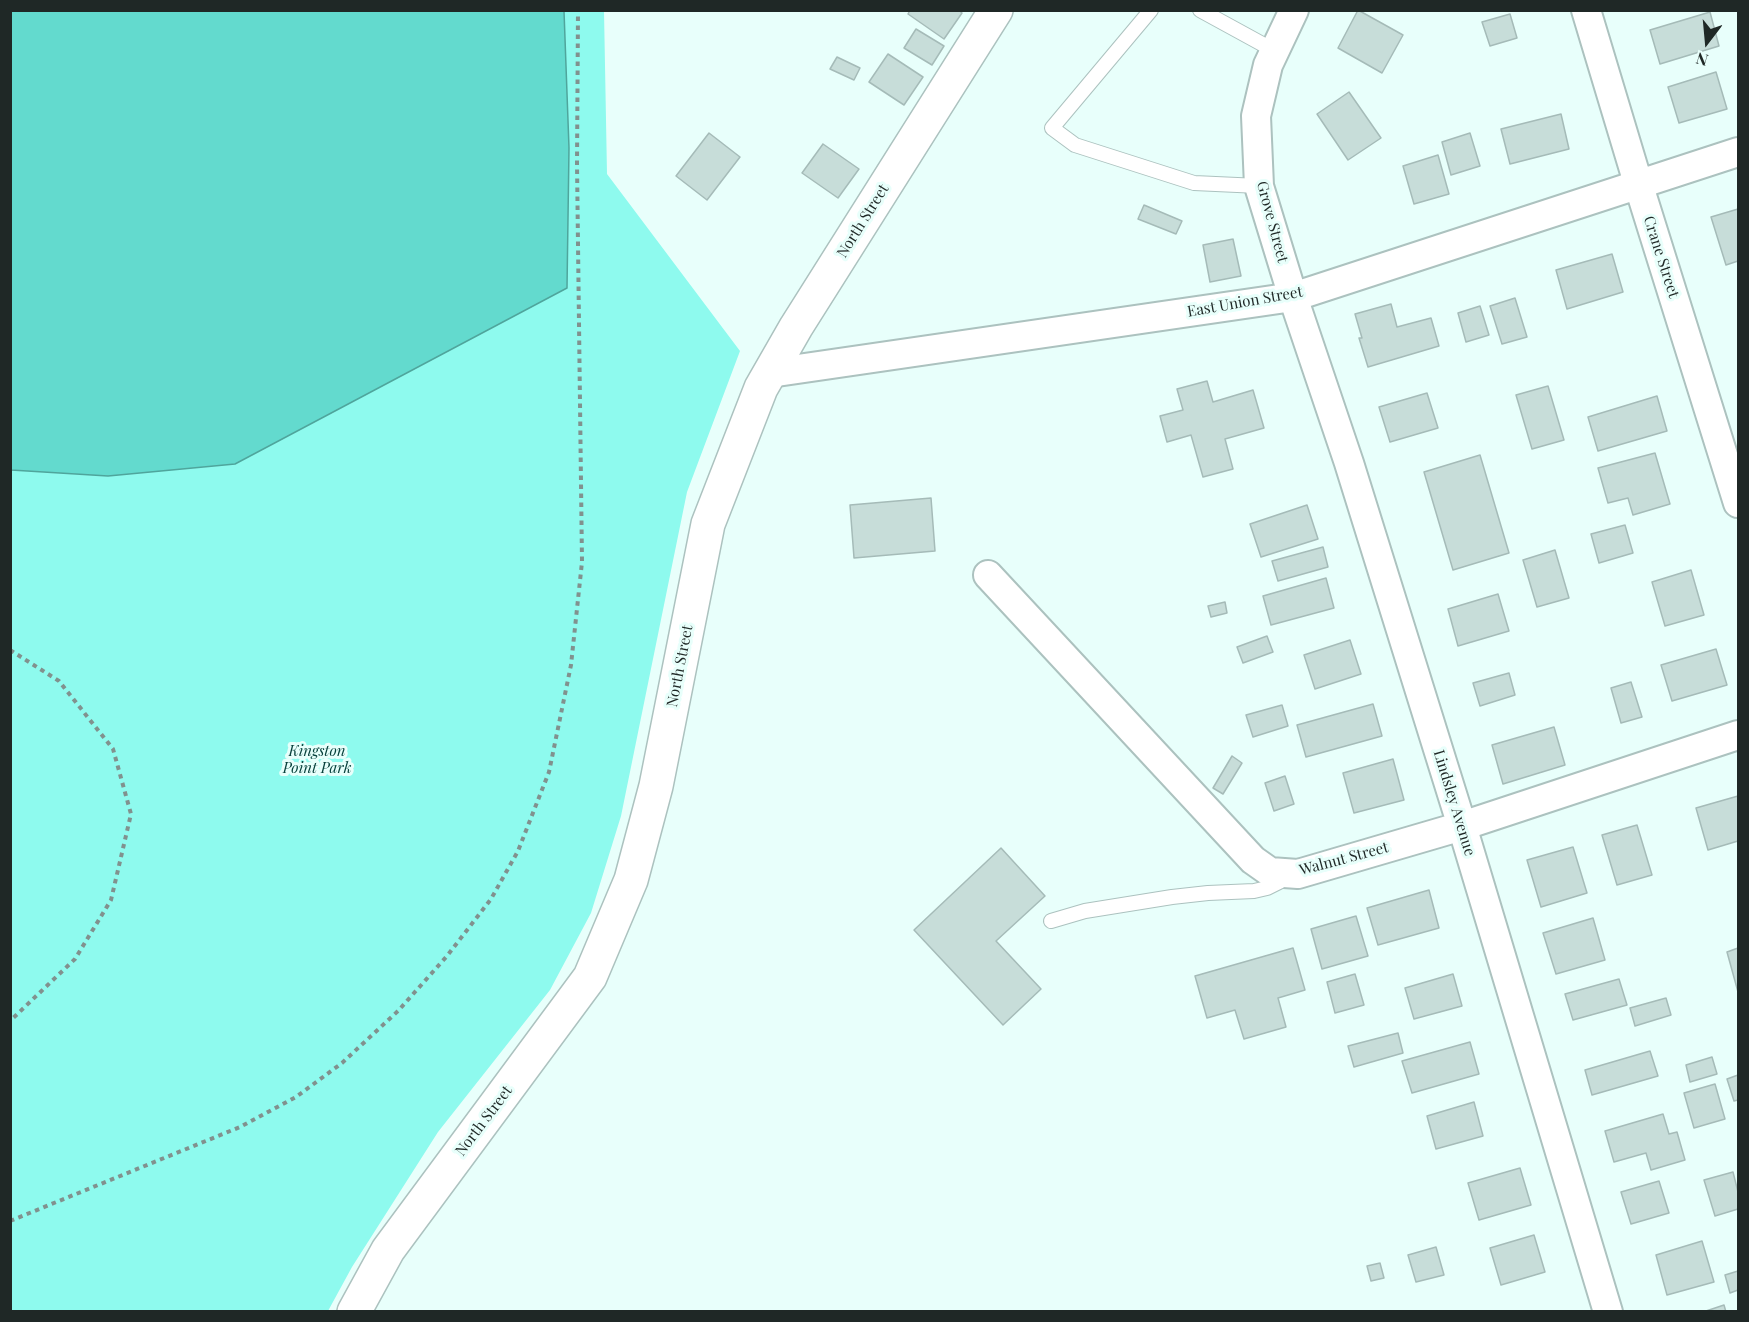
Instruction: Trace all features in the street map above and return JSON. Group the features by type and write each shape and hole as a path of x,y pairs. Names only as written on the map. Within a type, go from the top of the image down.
{"street":[{"name":"North Street","path":"354,1311 388,1250 590,977 632,880 656,786 708,524 761,388 796,327 996,10"},
{"name":"Grove Street","path":"1293,297 1259,186 1256,116 1268,65 1294,10"},
{"name":"Crane Street","path":"1586,10 1738,503"},
{"name":"East Union Street","path":"770,373 1293,297 1738,152"},
{"name":"Lindsley Avenue","path":"1293,297 1349,462 1462,826 1608,1311"},
{"name":"Walnut Street","path":"988,575 1253,860 1270,872 1298,874 1462,826 1738,735"}],"lane":[{"path":"1151,10 1052,128 1075,145 1194,183 1259,186"},
{"path":"1200,10 1275,51"},
{"path":"1051,921 1085,911 1172,897 1254,891 1268,888 1289,873"}],"path":[{"path":"10,1221 240,1127 296,1097 324,1077 398,1011 447,956 491,899 518,851 549,772 571,664 582,562 577,164 578,10"},
{"path":"10,650 59,681 113,749 131,814 111,900 75,959 10,1021"}],"green space":[{"name":"Kingston Point Park","path":"564,11 604,11 607,174 740,351 687,492 621,816 591,913 550,990 438,1132 352,1267 328,1311 11,1311 10,470 108,476 566,288 569,148"}],"shaded area":[{"path":"10,11 564,11 569,148 567,288 235,464 108,476 11,470"}],"building":[{"path":"910,10 959,10 962,13 944,39 908,14"},
{"path":"1358,10 1403,35 1382,73 1338,48"},
{"path":"1710,12 1719,46 1660,64 1650,30"},
{"path":"1510,14 1517,38 1490,46 1482,22"},
{"path":"916,29 944,46 932,65 904,48"},
{"path":"888,54 923,77 904,105 869,82"},
{"path":"837,57 860,68 854,80 830,69"},
{"path":"1716,72 1727,109 1679,123 1668,87"},
{"path":"1349,92 1381,138 1348,160 1317,114"},
{"path":"1561,114 1569,149 1510,164 1501,129"},
{"path":"709,133 740,157 707,200 676,176"},
{"path":"1470,133 1480,166 1451,175 1442,142"},
{"path":"823,144 859,169 838,198 802,173"},
{"path":"1438,155 1449,194 1414,204 1403,166"},
{"path":"1144,205 1182,221 1176,234 1138,219"},
{"path":"1738,209 1738,261 1726,265 1711,217"},
{"path":"1233,239 1241,276 1210,282 1203,245"},
{"path":"1612,254 1623,292 1567,309 1556,270"},
{"path":"1515,298 1527,337 1502,344 1490,306"},
{"path":"1391,304 1397,327 1431,318 1439,346 1368,367 1359,338 1362,338 1355,314"},
{"path":"1480,306 1489,335 1466,342 1458,313"},
{"path":"1207,381 1213,402 1253,390 1264,428 1225,439 1233,469 1203,477 1191,435 1167,442 1160,416 1183,410 1177,389"},
{"path":"1548,386 1564,440 1532,449 1516,395"},
{"path":"1427,393 1438,428 1390,442 1379,407"},
{"path":"1657,396 1667,431 1598,451 1588,417"},
{"path":"1655,453 1670,504 1633,515 1628,498 1608,503 1598,468"},
{"path":"1480,455 1509,553 1453,570 1424,472"},
{"path":"931,498 935,551 854,558 850,505"},
{"path":"1307,505 1318,539 1261,557 1250,524"},
{"path":"1625,525 1633,553 1599,563 1591,534"},
{"path":"1323,547 1328,567 1278,581 1272,561"},
{"path":"1555,550 1569,598 1537,607 1523,560"},
{"path":"1691,570 1704,615 1665,626 1652,582"},
{"path":"1326,578 1334,608 1271,625 1263,596"},
{"path":"1498,594 1509,631 1458,646 1448,609"},
{"path":"1225,602 1227,613 1211,617 1208,606"},
{"path":"1267,636 1273,652 1243,663 1237,647"},
{"path":"1350,640 1361,674 1315,689 1304,655"},
{"path":"1716,649 1727,685 1672,701 1661,665"},
{"path":"1509,673 1515,695 1480,706 1473,683"},
{"path":"1631,682 1642,717 1621,723 1611,688"},
{"path":"1373,704 1382,736 1306,757 1297,725"},
{"path":"1282,705 1288,726 1253,737 1246,715"},
{"path":"1554,727 1565,765 1503,784 1492,745"},
{"path":"1232,756 1242,763 1223,794 1213,788"},
{"path":"1393,759 1404,800 1354,813 1343,773"},
{"path":"1285,776 1294,804 1274,811 1265,783"},
{"path":"1738,796 1738,841 1708,850 1696,808"},
{"path":"1637,825 1652,875 1617,885 1602,835"},
{"path":"1573,847 1587,893 1541,907 1527,860"},
{"path":"1001,848 1045,896 996,941 1041,989 1003,1025 914,930"},
{"path":"1429,890 1439,928 1378,945 1367,908"},
{"path":"1356,916 1368,956 1322,969 1311,929"},
{"path":"1593,918 1605,960 1556,974 1543,933"},
{"path":"1293,948 1305,990 1278,998 1286,1027 1244,1039 1235,1010 1207,1018 1195,976"},
{"path":"1738,948 1738,992 1727,952"},
{"path":"1355,974 1364,1005 1335,1013 1327,982"},
{"path":"1453,974 1462,1006 1414,1019 1405,988"},
{"path":"1619,979 1627,1005 1573,1020 1565,994"},
{"path":"1666,998 1671,1015 1635,1026 1630,1008"},
{"path":"1398,1033 1403,1053 1354,1067 1348,1046"},
{"path":"1470,1042 1479,1074 1412,1093 1402,1061"},
{"path":"1650,1051 1658,1076 1592,1095 1585,1070"},
{"path":"1712,1057 1717,1074 1690,1082 1686,1065"},
{"path":"1738,1075 1738,1100 1734,1101 1727,1079"},
{"path":"1715,1084 1725,1119 1694,1128 1684,1093"},
{"path":"1474,1102 1483,1136 1436,1149 1427,1116"},
{"path":"1663,1114 1669,1134 1677,1132 1685,1160 1651,1170 1646,1153 1614,1162 1605,1131"},
{"path":"1520,1168 1531,1205 1479,1220 1468,1183"},
{"path":"1733,1172 1738,1192 1738,1209 1715,1216 1704,1180"},
{"path":"1659,1181 1669,1213 1631,1224 1621,1192"},
{"path":"1534,1235 1545,1272 1501,1285 1490,1248"},
{"path":"1702,1241 1714,1282 1667,1295 1656,1255"},
{"path":"1436,1247 1444,1275 1416,1282 1408,1255"},
{"path":"1380,1263 1384,1278 1371,1281 1367,1266"},
{"path":"1738,1271 1738,1290 1730,1293 1725,1275"},
{"path":"1724,1305 1726,1312 1703,1312"}]}
